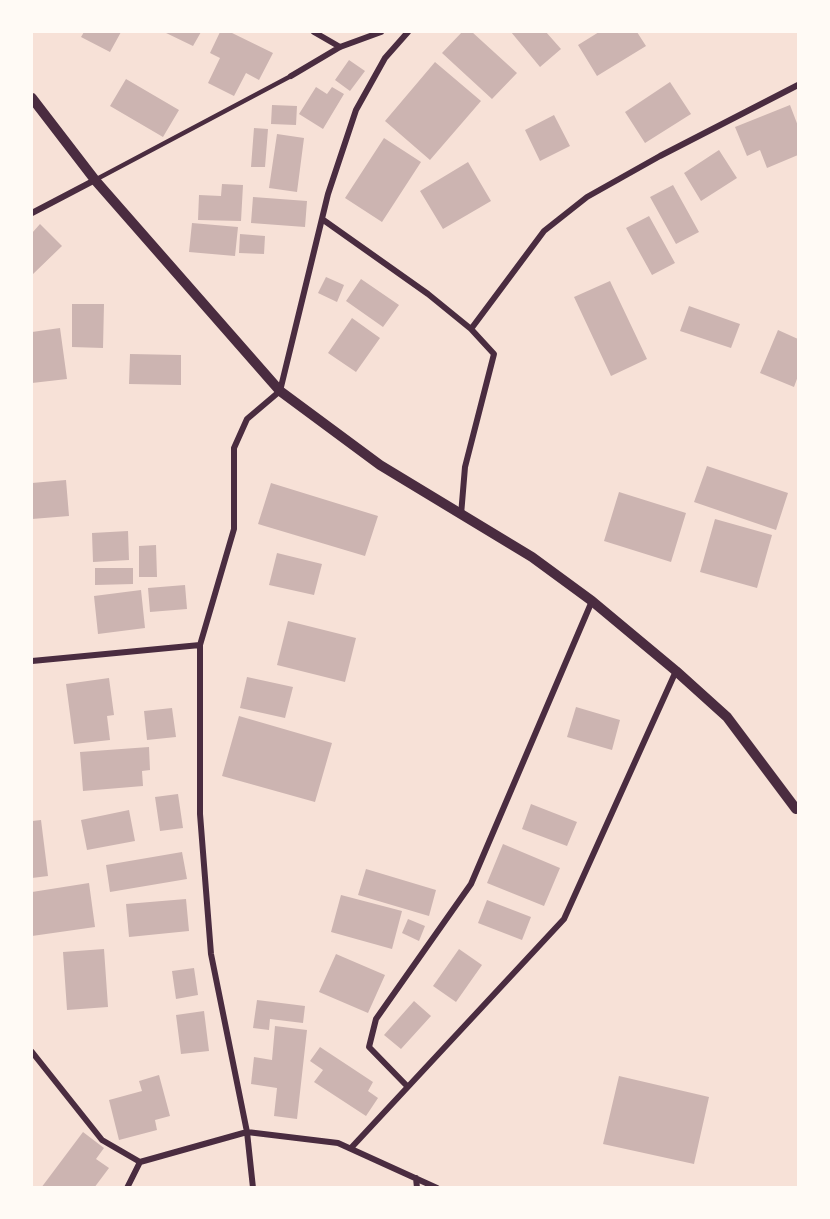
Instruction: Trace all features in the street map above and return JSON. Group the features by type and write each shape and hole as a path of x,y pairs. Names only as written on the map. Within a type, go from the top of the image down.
{"street":[{"path":"314,32 340,47"},
{"path":"291,76 340,47 381,32"},
{"path":"253,1188 247,1131 211,954 200,814 200,645 234,530 234,448 247,419 280,391 322,219 356,110 385,58 408,32"},
{"path":"471,329 544,231 587,197 660,156 798,85"},
{"path":"32,98 95,180 280,391 380,465 532,558 592,602 676,671 727,717 796,809 798,807"},
{"path":"32,213 95,180"},
{"path":"322,219 428,294 471,329 494,354 465,468 461,515"},
{"path":"407,1086 369,1047 376,1019 471,884 592,602"},
{"path":"32,662 200,645"},
{"path":"351,1148 564,919 676,671"},
{"path":"32,1052 102,1140 140,1162 247,1131 338,1143 437,1188"},
{"path":"127,1188 140,1162"},
{"path":"416,1178 417,1188"}],"lane":[{"path":"95,180 291,76"}],"building":[{"path":"84,32 121,32 110,52 81,37"},
{"path":"164,32 201,32 193,46"},
{"path":"220,32 230,32 273,53 259,80 246,73 234,96 208,83 220,58 210,53"},
{"path":"462,32 472,32 517,73 492,99 442,53"},
{"path":"511,32 546,32 561,49 540,67"},
{"path":"599,32 637,32 646,46 597,76 578,45"},
{"path":"349,60 365,71 350,91 335,80"},
{"path":"435,62 481,101 430,160 385,121"},
{"path":"126,79 179,110 163,137 110,106"},
{"path":"670,82 691,114 645,143 625,112"},
{"path":"316,87 327,94 332,87 344,94 323,129 299,114"},
{"path":"272,105 297,106 296,125 271,124"},
{"path":"790,105 798,126 798,155 767,168 760,150 747,156 735,127"},
{"path":"554,115 570,146 540,161 525,130"},
{"path":"254,128 268,129 265,167 251,167"},
{"path":"277,134 304,138 297,192 269,188"},
{"path":"384,138 421,162 382,222 345,198"},
{"path":"719,150 737,178 701,201 684,173"},
{"path":"468,162 491,201 443,229 420,191"},
{"path":"222,184 243,185 241,221 198,220 199,195 221,196"},
{"path":"673,185 699,232 676,244 650,197"},
{"path":"253,197 307,201 305,227 251,223"},
{"path":"649,216 675,263 652,275 626,228"},
{"path":"192,223 238,227 235,256 189,252"},
{"path":"40,224 62,246 32,275 32,233"},
{"path":"240,234 265,236 264,254 239,253"},
{"path":"326,277 344,285 337,302 318,293"},
{"path":"361,279 399,305 383,327 346,301"},
{"path":"610,281 647,359 611,376 574,297"},
{"path":"72,304 104,304 103,348 72,347"},
{"path":"689,306 740,324 731,348 680,331"},
{"path":"352,318 380,338 356,372 328,353"},
{"path":"60,328 67,379 32,383 32,332"},
{"path":"778,330 798,339 798,376 794,387 760,373"},
{"path":"130,354 181,355 181,385 129,384"},
{"path":"707,466 788,493 776,530 694,502"},
{"path":"66,480 69,516 32,519 32,483"},
{"path":"271,483 378,516 365,556 258,524"},
{"path":"619,492 686,513 671,562 604,541"},
{"path":"715,519 772,535 757,588 700,572"},
{"path":"128,531 129,560 93,562 92,533"},
{"path":"156,545 157,577 139,577 139,546"},
{"path":"277,553 322,564 314,595 269,585"},
{"path":"95,568 133,568 133,584 95,585"},
{"path":"185,585 187,609 150,612 148,588"},
{"path":"141,590 145,628 98,634 94,596"},
{"path":"288,621 356,638 345,682 277,665"},
{"path":"247,677 293,687 285,718 240,708"},
{"path":"109,678 114,715 107,716 110,740 74,744 66,684"},
{"path":"576,707 620,720 612,750 567,737"},
{"path":"172,708 176,737 147,740 144,711"},
{"path":"239,716 332,743 315,802 222,776"},
{"path":"149,747 150,770 142,771 143,786 83,791 80,752"},
{"path":"178,794 183,828 160,831 155,797"},
{"path":"531,804 577,822 567,846 522,829"},
{"path":"129,810 135,841 87,850 81,820"},
{"path":"41,820 48,876 32,878 32,821"},
{"path":"503,844 560,868 544,906 487,883"},
{"path":"182,852 187,879 110,892 106,865"},
{"path":"366,869 436,890 429,916 358,895"},
{"path":"89,883 95,927 32,936 32,892"},
{"path":"341,895 402,911 392,949 331,932"},
{"path":"186,899 189,931 129,937 126,904"},
{"path":"487,900 531,917 522,940 478,923"},
{"path":"408,919 425,926 419,941 402,933"},
{"path":"104,949 108,1007 67,1010 63,952"},
{"path":"459,949 482,965 456,1002 433,986"},
{"path":"336,954 385,975 368,1013 319,992"},
{"path":"194,968 198,995 176,999 172,971"},
{"path":"257,1000 305,1006 303,1023 270,1019 269,1030 253,1028"},
{"path":"414,1001 431,1016 401,1049 384,1035"},
{"path":"204,1011 209,1051 181,1054 176,1015"},
{"path":"275,1026 307,1030 297,1119 274,1116 277,1088 251,1084 254,1057 272,1060"},
{"path":"320,1047 373,1082 368,1091 378,1098 366,1116 314,1082 323,1070 310,1061"},
{"path":"159,1075 170,1116 155,1120 157,1130 119,1140 109,1100 142,1091 139,1081"},
{"path":"619,1076 709,1097 694,1164 603,1144"},
{"path":"83,1132 104,1148 96,1159 109,1168 94,1188 41,1188"}]}
